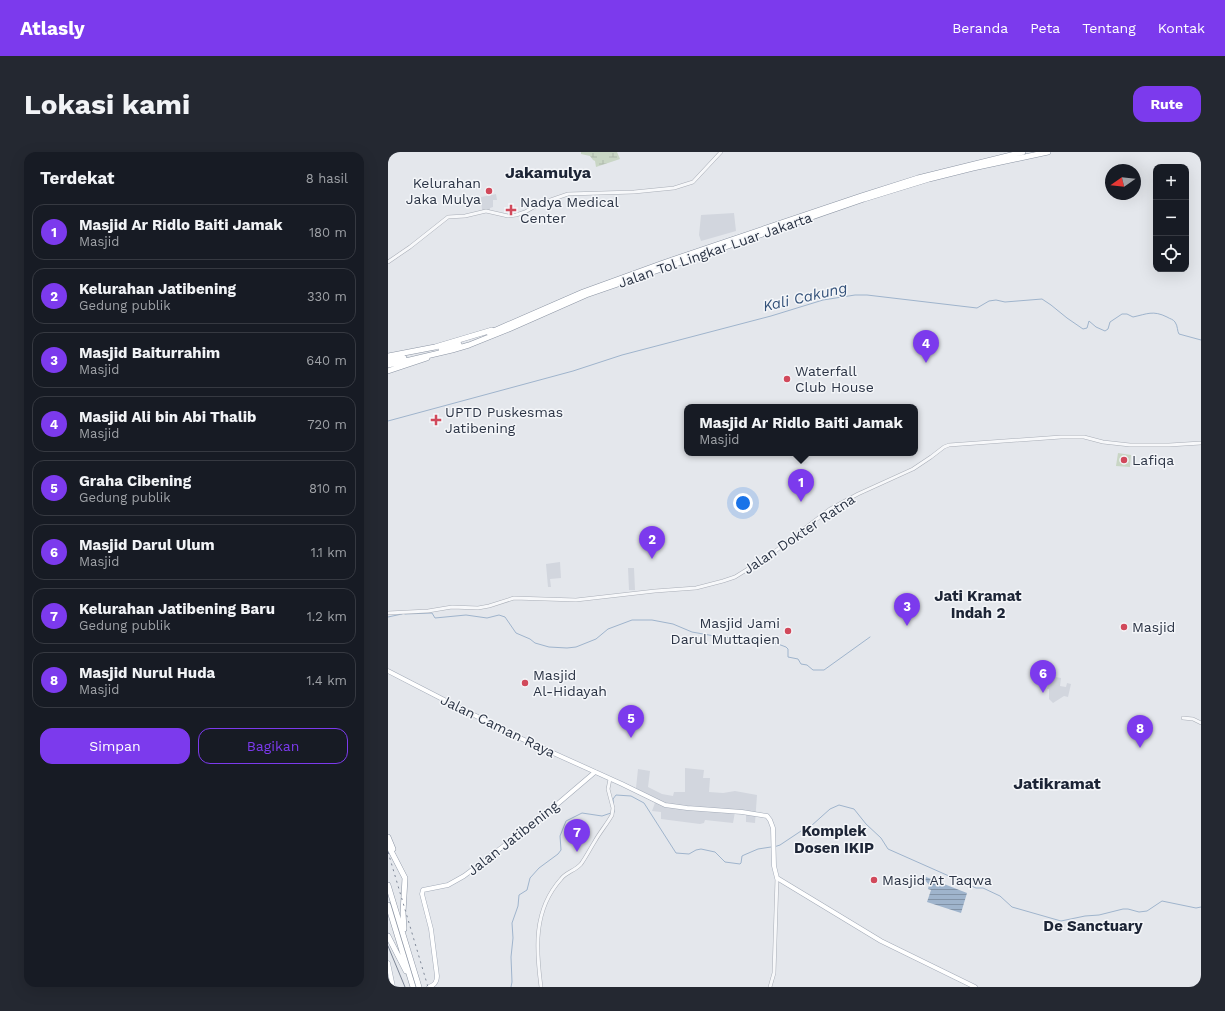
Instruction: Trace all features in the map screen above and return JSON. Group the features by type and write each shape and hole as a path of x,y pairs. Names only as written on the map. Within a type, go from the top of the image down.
{"highway":[{"name":"Jalan Tol Lingkar Luar Jakarta","path":"388,361 460,344 622,277 861,196 918,178 1023,152"},
{"name":"Jalan Tol Lingkar Luar Jakarta","path":"388,369 420,361 433,355 457,349 586,295 864,199 928,179 1048,152"},
{"path":"388,356 435,347 504,327"},
{"path":"388,837 405,878 403,913 405,938"},
{"path":"388,845 402,870"},
{"path":"388,885 419,987"},
{"path":"388,905 413,986"},
{"path":"388,932 393,946"},
{"path":"388,936 413,986"}],"main road":[{"name":"Jalan Caman Raya","path":"388,671 490,723 665,805 734,811 767,816 772,824 774,866 777,878"},
{"name":"Jalan Jatibening","path":"429,987 437,982 437,976 431,928 422,894 423,890 443,887 464,876 541,818 596,772"},
{"path":"777,878 881,941 975,987"},
{"path":"388,963 393,987"}],"street":[{"path":"388,262 448,217 465,216 486,211 508,216 516,215 539,204 566,194 638,192 674,188 693,182 722,152"},
{"name":"Jalan Dokter Ratna","path":"388,613 434,610 454,606 478,608 514,598 575,600 655,591 691,589 729,579 735,577 769,556 830,509 858,494 912,469 949,445 1061,437 1084,437 1102,442 1130,445 1168,446 1201,443"},
{"path":"1183,718 1193,719 1201,723"},
{"path":"541,987 537,947 539,920 545,904 561,878 578,868 612,815 613,808 608,792 610,779"},
{"path":"770,987 774,973 777,878"}],"shaded area":[{"path":"496,194 497,200 493,200 493,207 490,208 490,210 482,210 481,197"},
{"path":"734,213 736,231 701,241 699,235 701,215"},
{"path":"560,562 561,578 550,579 551,587 548,587 546,564"},
{"path":"628,568 634,568 635,590 629,590"},
{"path":"1050,676 1061,678 1060,686 1066,687 1067,683 1071,684 1068,697 1064,696 1053,703 1049,699 1049,689 1047,689"},
{"path":"685,768 704,770 703,778 710,778 709,792 723,793 735,791 757,795 755,823 746,822 746,814 735,812 733,823 705,820 704,823 700,824 661,819 661,812 652,811 656,800 636,788 638,769 650,771 648,787 662,794 673,796 674,792 685,792"}],"green space":[{"path":"581,152 617,152 620,159 596,167 595,161 590,156 581,154"},
{"name":"Lafiqa","path":"1118,453 1131,455 1130,467 1116,466"}],"water":[{"path":"926,877 967,893 961,913 927,902 931,890 928,889 929,885 925,880"}],"waterway":[{"name":"Kali Cakung","path":"388,421 573,371 622,355 771,316 823,300 855,295 867,295 977,308 989,301 996,300 1005,302 1042,299 1083,329 1087,328 1089,321 1096,327 1105,331 1108,329 1110,322 1122,314 1127,314 1133,317 1150,313 1158,314 1174,321 1177,325 1179,334 1201,340"},
{"path":"405,614 432,613 435,618 466,615 487,618 499,615 505,617 516,633 530,639 535,643 549,647 576,647 596,639 608,629 632,620 652,620 673,624 692,632 735,638"},
{"path":"388,617 402,614"},
{"path":"739,638 778,644 786,647 788,649 788,657 798,659 801,664 807,665 813,670 824,670 870,637"},
{"path":"614,812 613,799 616,795 631,796 644,803 676,853 689,854 701,849 715,852 725,862 740,864 742,856 758,849 771,847"},
{"path":"774,847 780,845 811,826 830,809 839,805 854,809 866,824 881,838 888,849 976,888 983,888 1000,896 1012,907 1061,921 1099,915 1123,909 1139,912 1147,911 1162,901 1196,908 1201,907"},
{"path":"511,987 511,957 513,938 512,923 518,906 519,895 527,890 530,878 539,868 561,850 560,836 566,821 582,813 602,816 611,813"}],"tram line":[{"path":"388,946 405,987"}],"railway":[{"path":"388,852 428,987"}],"place":[{"name":"Kelurahan Jaka Mulya","path":"489,191"},
{"name":"Nadya Medical Center","path":"511,210"},
{"name":"Masjid Ali bin Abi Thalib","path":"926,363"},
{"name":"Waterfall Club House","path":"787,379"},
{"name":"UPTD Puskesmas Jatibening","path":"436,420"},
{"name":"Lafiqa","path":"1124,460"},
{"name":"Masjid Ar Ridlo Baiti Jamak","path":"801,502"},
{"name":"Kelurahan Jatibening","path":"652,559"},
{"name":"Masjid Baiturrahim","path":"907,626"},
{"name":"Masjid","path":"1124,627"},
{"name":"Masjid Jami Darul Muttaqien","path":"788,631"},
{"name":"Masjid Al-Hidayah","path":"525,683"},
{"name":"Masjid Darul Ulum","path":"1043,693"},
{"name":"Graha Cibening","path":"631,738"},
{"name":"Masjid Nurul Huda","path":"1140,748"},
{"name":"Kelurahan Jatibening Baru","path":"577,852"},
{"name":"Masjid At Taqwa","path":"874,880"}],"district":[{"name":"Jakamulya","path":"548,172"},
{"name":"Jati Kramat Indah 2","path":"978,604"},
{"name":"Jatikramat","path":"1057,783"},
{"name":"Komplek Dosen IKIP","path":"834,840"},
{"name":"De Sanctuary","path":"1093,926"}]}
